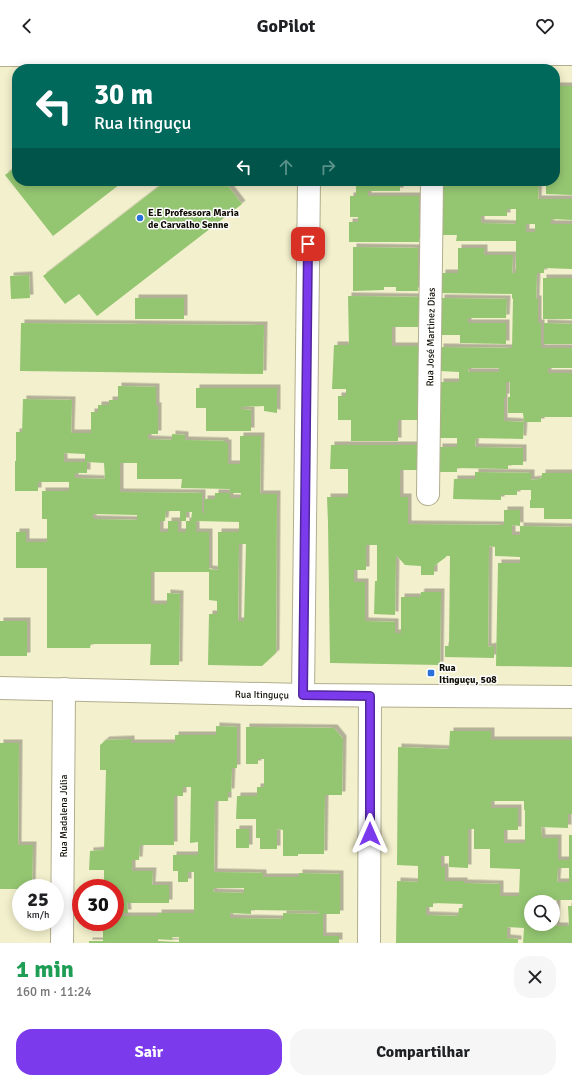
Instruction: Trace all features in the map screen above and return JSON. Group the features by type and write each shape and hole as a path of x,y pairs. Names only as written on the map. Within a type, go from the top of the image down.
{"street":[{"path":"0,55 311,62 434,62 537,53 572,54"},
{"path":"303,695 309,186"},
{"name":"Rua José Martinez Dias","path":"428,494 432,186"},
{"name":"Rua Itinguçu","path":"0,688 303,695 572,698"},
{"name":"Rua Madalena Júlia","path":"62,943 64,689"},
{"path":"369,943 370,696"}],"building":[{"path":"560,86 572,86 572,195 546,194 546,186 560,186"},
{"path":"12,170 12,184 5,175"},
{"path":"14,186 118,186 53,236"},
{"path":"160,186 228,186 242,204 97,316 79,294 65,304 43,276"},
{"path":"356,186 400,186 400,191 368,191 368,196 419,196 419,242 349,242 349,222 358,222 358,217 350,217 350,196 356,196"},
{"path":"443,186 539,186 538,199 572,199 572,220 551,219 551,224 572,224 572,269 544,268 544,273 537,273 536,299 538,299 538,323 541,323 541,348 572,348 572,368 548,368 548,373 572,373 572,417 541,417 541,422 524,422 523,439 476,438 475,447 523,448 523,465 508,465 508,469 457,468 457,472 439,472 439,447 457,447 457,438 439,438 440,382 459,382 459,372 440,371 440,347 512,348 512,294 441,293 442,273 458,273 458,248 484,248 484,255 513,255 512,273 516,273 516,241 456,241 457,235 442,235","holes":["507,209 516,209 516,224 481,223 481,216 507,216","526,224 535,224 535,232 526,232","469,368 499,368 499,372 468,372","506,382 510,382 508,413 523,413 524,422 504,421 504,397 506,397"]},
{"path":"353,247 418,248 418,291 396,291 396,287 384,287 384,290 353,291"},
{"path":"29,275 30,298 11,299 10,276"},
{"path":"543,278 572,278 572,319 543,319"},
{"path":"348,296 419,297 418,327 392,327 392,346 418,346 418,420 398,420 398,441 351,441 351,420 338,420 338,396 346,396 346,389 332,389 334,345 349,345"},
{"path":"135,298 184,298 184,319 135,319"},
{"path":"441,298 507,299 506,318 468,318 468,323 506,323 506,344 460,343 460,335 441,335"},
{"path":"21,323 264,325 263,374 20,371"},
{"path":"544,323 572,324 572,344 544,344"},
{"path":"118,386 156,387 158,434 148,434 148,439 172,440 172,434 185,435 185,440 225,441 225,443 228,443 228,464 240,464 240,436 261,436 260,494 277,494 276,653 262,666 208,665 209,614 217,614 217,601 209,600 209,572 151,572 151,604 167,604 167,593 180,594 179,665 150,665 151,644 91,644 90,648 47,648 47,568 16,568 16,532 26,532 26,542 47,542 47,519 42,519 42,491 69,491 69,482 38,482 38,491 15,491 16,432 22,432 23,399 72,400 71,433 91,433 91,412 98,412 98,405 109,405 109,400 118,400","holes":["64,453 85,454 85,462 64,462","87,462 104,463 105,479 75,478 75,473 87,473","120,463 137,463 137,479 182,479 181,488 230,489 230,493 215,493 215,499 204,499 204,513 202,513 202,493 120,492","230,493 241,493 240,498 230,498","166,511 180,511 180,521 186,521 186,532 178,532 178,521 168,521 168,532 160,532 160,521 165,521","186,512 192,512 191,521 186,521","93,514 137,515 137,520 93,519","196,521 239,522 239,532 218,532 218,570 209,569 209,532 196,532","239,544 246,544 244,621 238,621"]},
{"path":"196,388 277,388 277,413 264,411 264,406 241,407 241,409 251,410 251,431 206,431 206,408 196,408"},
{"path":"331,445 417,445 417,470 400,470 400,497 408,497 408,524 504,525 504,510 520,510 520,526 572,527 572,667 496,666 498,563 520,563 520,557 495,556 495,547 489,546 488,647 494,646 494,658 445,657 445,646 449,646 450,556 446,556 434,566 434,575 421,575 421,566 405,565 396,555 395,615 374,614 375,581 377,581 377,545 366,545 366,570 354,570 354,582 365,582 365,621 395,622 395,633 401,633 401,597 420,597 421,592 441,592 440,665 330,663 327,497 348,497 348,469 330,469","holes":["512,525 520,526 520,535 512,535"]},
{"path":"475,472 531,473 531,480 539,479 542,477 542,473 572,473 572,519 544,519 544,508 530,508 531,490 517,490 517,495 501,495 501,500 453,499 454,479 475,479"},
{"path":"0,621 27,621 27,656 0,656"},
{"path":"216,726 237,727 237,768 232,768 231,792 228,792 228,801 215,801 214,872 263,873 263,877 299,877 299,873 340,874 340,914 323,914 323,936 339,936 339,943 89,943 89,941 103,941 103,931 124,931 124,916 158,916 158,913 194,913 194,872 188,872 188,882 178,882 178,871 173,871 173,855 198,855 198,842 190,843 191,787 183,787 183,796 174,796 174,845 140,845 139,860 132,860 132,871 153,871 152,885 169,885 169,903 127,903 128,913 124,913 124,879 104,879 104,870 89,870 90,851 104,850 106,770 100,770 100,745 106,740 131,739 131,743 175,743 175,735 216,735","holes":["214,888 244,888 244,893 213,892","251,910 318,911 319,914 283,913 283,919 230,918 230,913 251,914","172,937 179,937 179,942 158,941 158,939 173,940"]},
{"path":"246,727 334,728 343,739 342,795 325,795 324,854 298,854 298,856 283,856 283,830 277,829 277,849 260,849 260,838 256,838 256,819 236,819 237,796 257,796 257,787 264,787 264,759 258,759 258,764 246,764"},
{"path":"450,731 491,731 491,740 572,740 572,814 568,814 568,828 541,827 542,838 558,838 558,860 569,860 569,835 572,835 572,900 560,900 560,895 524,895 524,928 507,927 507,938 518,939 518,943 396,943 397,881 418,882 418,866 397,865 398,747 449,749","holes":["491,801 524,801 525,843 504,843 504,830 518,830 518,808 491,808","468,829 474,829 474,849 490,849 490,868 520,869 519,896 500,896 500,884 445,881 445,867 441,867 441,856 449,856 449,867 468,868","558,868 569,868 569,882 557,882","433,903 463,904 463,908 459,908 458,916 426,915 426,907 433,907"]},
{"path":"0,743 19,743 18,845 33,845 32,879 12,879 12,889 0,889"},
{"path":"236,829 249,829 249,848 236,848"},
{"path":"568,906 572,906 572,943 523,943 524,928 524,931 560,931 560,926 569,926"}],"place":[{"name":"E.E Professora Maria de Carvalho Senne","path":"140,218"},
{"name":"Rua Itinguçu, 508","path":"431,673"}],"route":[{"path":"308,244 303,695 370,696 370,834"}]}
